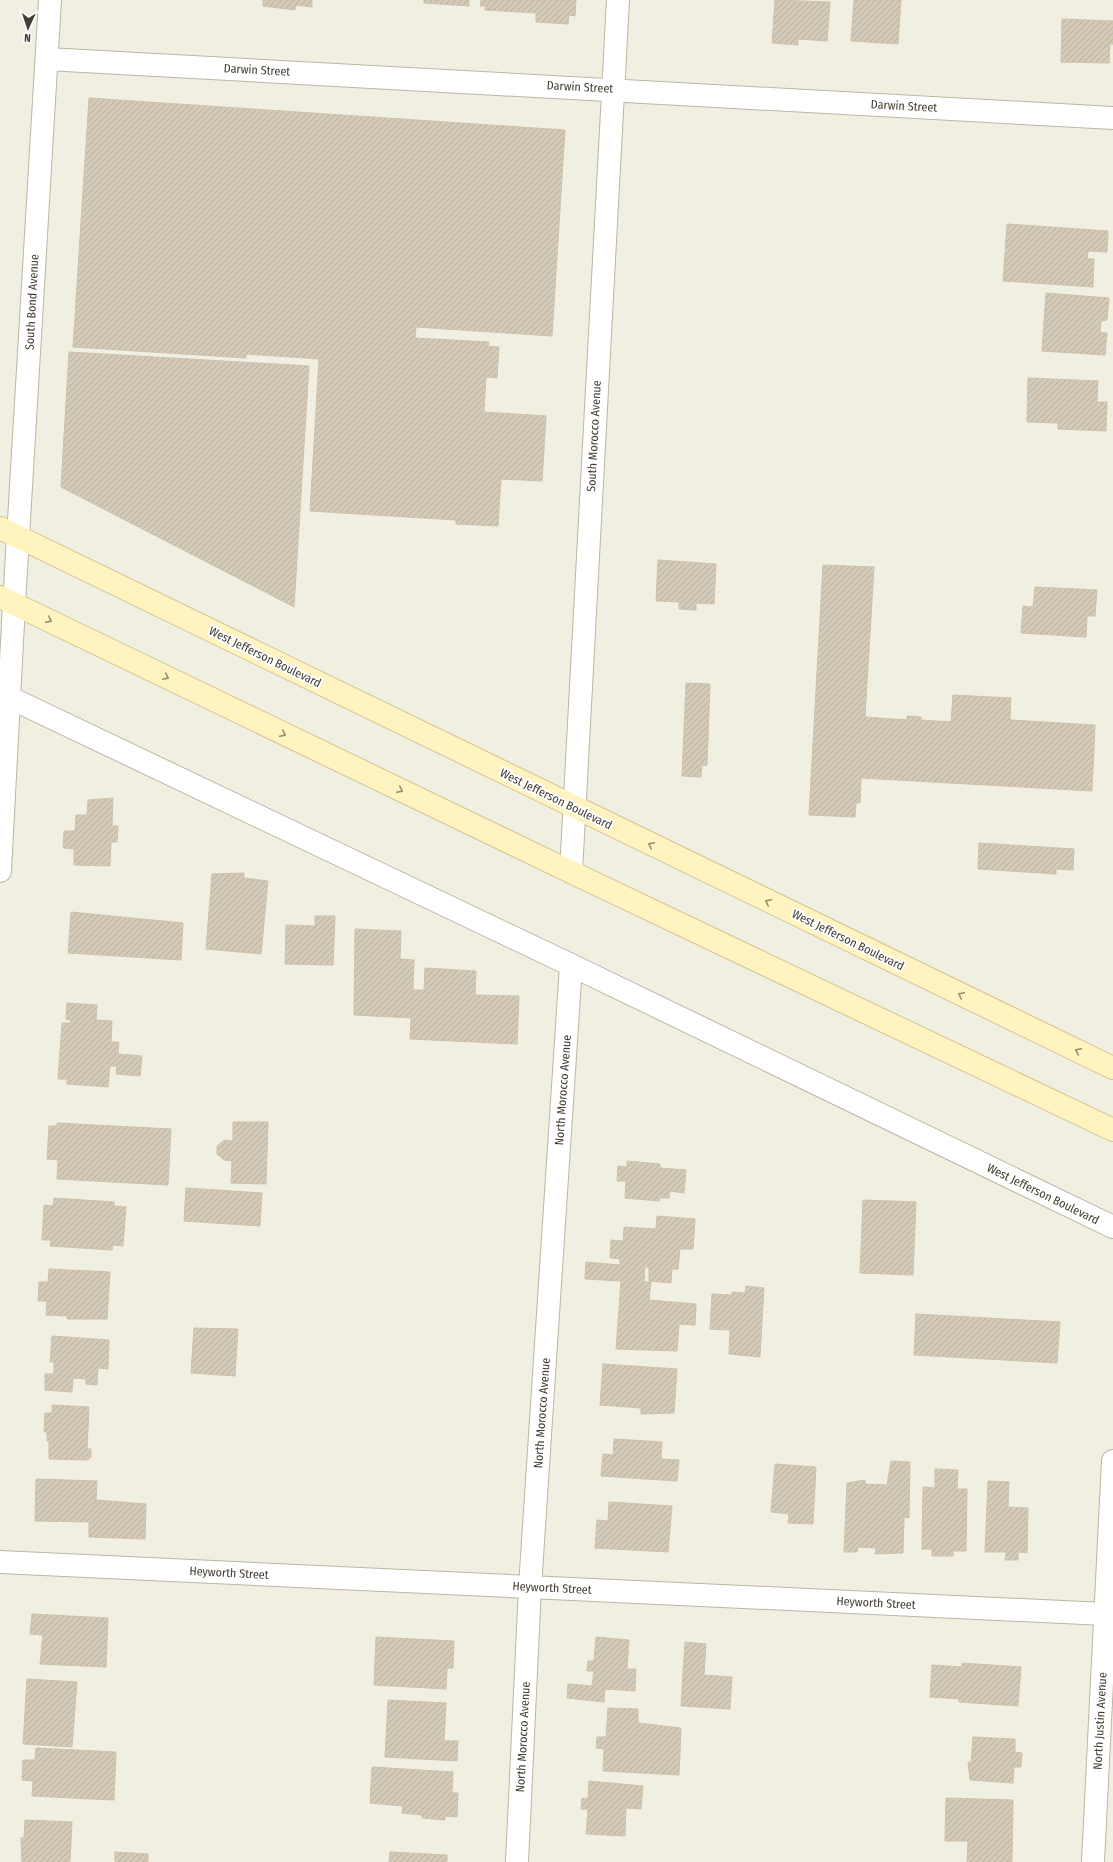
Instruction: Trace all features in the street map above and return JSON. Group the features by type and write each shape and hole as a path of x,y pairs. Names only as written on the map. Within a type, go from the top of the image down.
{"main road":[{"name":"West Jefferson Boulevard","path":"9,532 574,808 1113,1068"},
{"path":"7,600 571,872 1113,1130"}],"street":[{"name":"South Bond Avenue","path":"0,871 9,532 47,59 50,0"},
{"name":"South Morocco Avenue","path":"571,872 618,0"},
{"name":"Darwin Street","path":"47,59 613,89 1113,118"},
{"name":"West Jefferson Boulevard","path":"5,695 571,965 1113,1227"},
{"name":"North Morocco Avenue","path":"517,1862 530,1587 571,965"},
{"name":"North Justin Avenue","path":"1093,1862 1113,1461"},
{"name":"Heyworth Street","path":"0,1562 1105,1614"}],"building":[{"path":"263,0 312,0 312,7 296,5 295,10 263,6"},
{"path":"424,0 469,0 469,6 424,3"},
{"path":"481,0 576,0 575,16 569,15 568,24 536,22 536,13 485,10 486,6 480,6"},
{"path":"775,0 830,2 827,41 798,39 798,45 772,43"},
{"path":"854,0 901,0 898,44 851,41"},
{"path":"1062,19 1113,21 1113,44 1110,44 1109,63 1061,62"},
{"path":"89,98 565,130 552,336 416,327 415,338 489,342 488,346 499,347 497,378 486,377 484,412 546,416 542,481 501,479 498,526 456,524 456,520 310,511 319,359 246,354 246,358 73,347"},
{"path":"1007,224 1108,231 1107,252 1088,251 1087,259 1094,259 1093,287 1003,281"},
{"path":"1046,293 1109,298 1107,320 1101,321 1100,332 1107,333 1105,355 1042,351"},
{"path":"69,352 309,366 294,607 61,487"},
{"path":"1028,378 1098,381 1097,402 1107,402 1106,431 1058,429 1058,423 1027,422"},
{"path":"658,560 716,564 714,604 696,603 696,610 679,609 679,602 656,601"},
{"path":"823,565 874,567 865,717 907,720 907,716 921,717 921,720 951,722 953,695 1011,698 1010,720 1095,725 1092,791 861,778 860,803 856,803 855,817 809,815"},
{"path":"1035,587 1097,590 1095,616 1087,616 1086,637 1021,633 1023,606 1033,607"},
{"path":"686,683 710,684 707,765 702,766 701,777 682,776"},
{"path":"113,798 112,826 118,826 117,842 111,842 110,866 74,865 74,849 63,848 64,831 75,831 76,815 87,815 88,800"},
{"path":"979,843 1074,849 1073,870 1056,869 1056,874 978,869"},
{"path":"244,873 244,878 268,881 261,954 206,949 212,874"},
{"path":"71,912 183,923 181,960 68,953"},
{"path":"315,916 335,916 333,965 285,964 286,925 315,926"},
{"path":"355,929 401,931 400,959 414,960 413,990 424,990 425,968 476,971 475,995 519,996 517,1044 410,1039 411,1018 354,1015"},
{"path":"67,1003 97,1005 96,1020 112,1021 111,1042 119,1042 118,1054 142,1056 140,1076 116,1074 117,1066 110,1066 108,1087 67,1084 67,1079 58,1079 62,1023 70,1023 71,1020 66,1019"},
{"path":"233,1122 268,1122 266,1184 231,1183 232,1161 224,1160 217,1154 217,1146 225,1140 233,1141"},
{"path":"57,1123 171,1129 168,1185 57,1179 58,1160 47,1159 49,1126 57,1126"},
{"path":"627,1161 660,1164 660,1168 686,1170 684,1193 670,1191 669,1198 660,1198 659,1201 625,1198 626,1181 617,1181 618,1166 627,1167"},
{"path":"186,1188 262,1193 260,1226 184,1221"},
{"path":"54,1198 114,1202 114,1206 126,1207 123,1246 113,1245 112,1250 50,1246 51,1240 42,1240 44,1205 53,1206"},
{"path":"863,1200 916,1202 913,1275 860,1273"},
{"path":"657,1216 695,1219 693,1249 680,1249 678,1269 672,1269 671,1283 649,1281 649,1267 645,1267 644,1282 651,1282 649,1300 696,1304 695,1325 679,1324 677,1351 616,1349 621,1281 585,1279 586,1262 620,1265 620,1259 610,1258 611,1240 623,1241 624,1227 656,1229"},
{"path":"49,1269 110,1272 107,1319 67,1319 67,1316 46,1315 47,1301 38,1301 39,1282 48,1282"},
{"path":"746,1286 764,1288 760,1357 729,1354 730,1330 710,1329 712,1294 732,1295 732,1292 745,1293"},
{"path":"916,1314 1060,1322 1057,1363 914,1355"},
{"path":"194,1328 238,1329 235,1376 191,1373"},
{"path":"52,1336 109,1340 108,1369 98,1368 97,1385 86,1384 86,1379 73,1378 72,1392 45,1390 45,1374 54,1374 54,1362 50,1362"},
{"path":"603,1364 677,1369 674,1413 641,1414 641,1408 600,1405"},
{"path":"52,1405 89,1407 87,1449 91,1449 91,1457 87,1460 49,1459 49,1441 47,1441 47,1432 44,1432 45,1413 52,1413"},
{"path":"614,1439 662,1442 661,1459 679,1460 677,1481 601,1476 603,1454 613,1455"},
{"path":"891,1461 910,1462 909,1518 904,1517 903,1553 875,1554 876,1548 858,1547 857,1552 844,1552 847,1483 865,1480 865,1484 887,1485"},
{"path":"775,1464 816,1467 813,1524 788,1523 789,1514 771,1512"},
{"path":"935,1469 958,1470 957,1489 967,1489 966,1551 953,1551 953,1556 932,1556 932,1549 922,1549 923,1487 935,1488"},
{"path":"36,1479 97,1481 96,1500 146,1504 145,1539 89,1537 89,1522 35,1521"},
{"path":"988,1481 1009,1482 1008,1507 1028,1508 1027,1553 1018,1552 1018,1560 1005,1560 1006,1552 985,1552"},
{"path":"609,1502 672,1506 668,1552 595,1548 597,1520 608,1521"},
{"path":"32,1614 108,1618 106,1667 40,1664 43,1635 30,1634"},
{"path":"376,1637 454,1641 453,1668 447,1668 446,1689 374,1685"},
{"path":"596,1637 629,1640 627,1669 636,1669 635,1691 605,1689 604,1702 567,1698 568,1684 592,1686 594,1671 587,1671 588,1661 594,1661"},
{"path":"685,1642 706,1644 704,1675 732,1677 730,1709 681,1706"},
{"path":"962,1663 1021,1667 1018,1706 959,1702 959,1699 930,1697 932,1665 962,1667"},
{"path":"27,1679 77,1682 72,1747 23,1744"},
{"path":"388,1700 446,1703 444,1741 458,1741 457,1761 385,1757"},
{"path":"608,1708 638,1709 638,1723 681,1728 679,1775 603,1771 604,1749 596,1748 597,1737 606,1737"},
{"path":"973,1737 1015,1739 1015,1752 1022,1753 1021,1767 1014,1767 1013,1783 970,1780 968,1762 971,1763"},
{"path":"36,1748 116,1752 114,1800 32,1796 33,1781 22,1780 23,1760 35,1760"},
{"path":"372,1767 453,1772 452,1793 458,1793 457,1817 445,1816 445,1820 422,1818 422,1815 402,1813 403,1806 370,1803"},
{"path":"589,1781 643,1786 641,1809 626,1808 625,1836 586,1834 588,1809 581,1809 582,1798 588,1799"},
{"path":"946,1798 1013,1800 1012,1862 967,1862 968,1841 945,1841"},
{"path":"25,1820 72,1822 70,1862 22,1862 21,1838 24,1838"},
{"path":"115,1852 148,1854 148,1862 115,1862"},
{"path":"390,1852 447,1855 447,1862 389,1862"}]}
